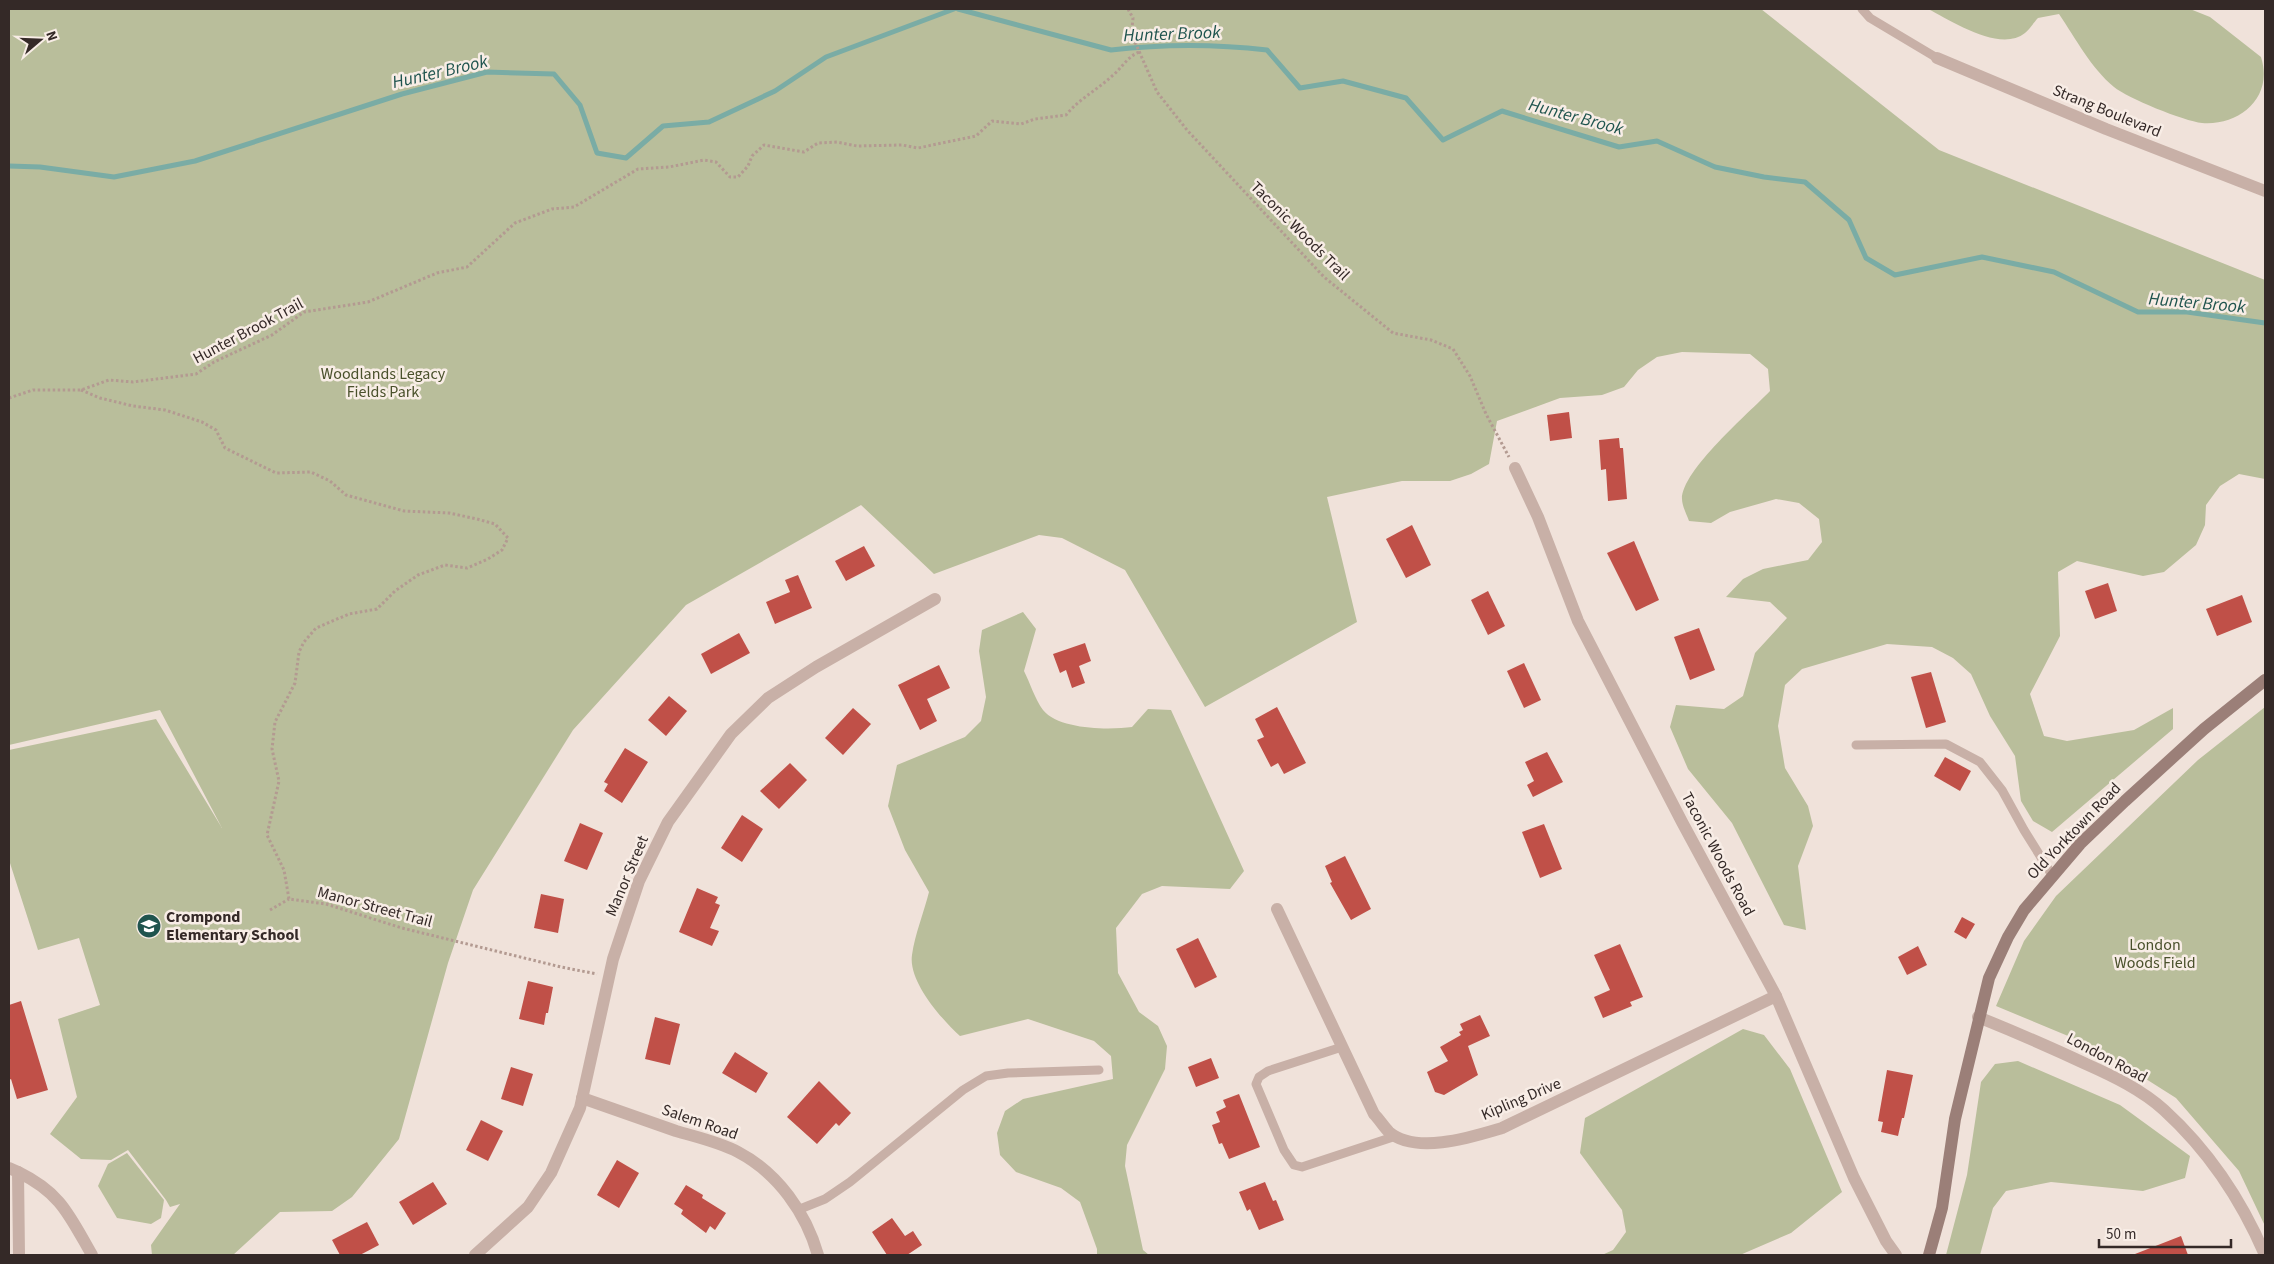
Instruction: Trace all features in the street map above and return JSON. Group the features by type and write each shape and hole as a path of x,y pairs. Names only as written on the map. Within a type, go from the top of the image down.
{"main road":[{"name":"Old Yorktown Road","path":"1929,1255 1942,1208 1956,1119 1978,1018 1989,978 2024,910 2080,844 2125,801 2204,729 2265,680"}],"street":[{"name":"Strang Boulevard","path":"1937,58 2106,129 2265,191"},
{"name":"Taconic Woods Road","path":"1515,468 1538,517 1578,621 1682,822 1776,996 1854,1178 1886,1241 1896,1255"},
{"name":"Manor Street","path":"475,1255 528,1208 551,1173 580,1108 613,959 639,881 668,822 731,734 768,698 816,667 935,599"},
{"path":"1277,909 1374,1114 1396,1136"},
{"name":"Kipling Drive","path":"1396,1136 1404,1140 1429,1143 1460,1141 1502,1128 1776,996"},
{"name":"London Road","path":"1978,1018 2032,1038 2121,1080 2163,1109 2211,1159 2232,1189 2251,1223 2265,1255"},
{"name":"Salem Road","path":"582,1098 738,1152 762,1168 800,1209 813,1238 818,1255"},
{"path":"19,1255 13,1170 38,1182 53,1194 68,1213 92,1255"}],"lane":[{"path":"1862,9 1870,18 1937,58"},
{"path":"1856,744 1946,744 1980,762 2002,790 2052,875"},
{"path":"1342,1046 1268,1071 1259,1077 1256,1084 1284,1150 1294,1165 1302,1167 1396,1136"},
{"path":"800,1209 825,1199 850,1182 963,1090 986,1076 1008,1072 1099,1070"}],"path":[{"path":"1128,9 1133,18 1132,29 1139,52"},
{"name":"Hunter Brook Trail","path":"9,398 33,390 81,390 109,380 133,382 196,374 214,362 272,335 304,312 368,302 436,273 467,267 515,223 552,209 574,207 638,169 704,160 716,162 730,177 738,177 748,166 752,156 764,145 788,151 804,152 818,143 837,142 857,146 902,145 918,148 976,136 992,121 1020,124 1035,119 1066,115 1076,103 1114,75 1131,55 1139,52"},
{"name":"Taconic Woods Trail","path":"1139,52 1157,92 1187,130 1324,277 1393,333 1431,340 1453,349 1470,376 1486,414 1515,468"},
{"path":"81,390 100,398 133,406 166,410 202,422 216,430 225,448 276,473 311,472 330,481 346,495 404,511 449,513 478,519 495,524 508,538 502,550 488,560 467,568 445,565 418,575 395,591 377,609 349,614 316,628 304,642 299,652 295,683 275,722 272,749 279,781 267,834 284,870 289,899 270,910"},
{"name":"Manor Street Trail","path":"289,899 326,904 402,928 609,977"}],"green space":[{"name":"Woodlands Legacy Fields Park","path":"9,9 1761,9 1939,150 2265,280 2265,479 2239,474 2220,486 2206,505 2205,525 2196,545 2164,572 2143,576 2077,561 2058,572 2060,636 2030,694 2044,736 2067,741 2134,730 2173,708 2173,729 2052,832 2033,821 2021,801 2015,756 1990,716 1971,674 1953,658 1932,647 1887,644 1802,669 1785,685 1778,726 1785,768 1808,806 1813,826 1798,866 1806,930 1784,925 1732,823 1688,769 1670,727 1676,705 1724,709 1743,696 1755,653 1787,618 1770,602 1726,597 1743,579 1763,569 1808,560 1822,542 1819,519 1799,503 1776,499 1730,512 1711,523 1689,521 1682,499 1685,487 1693,473 1718,442 1770,391 1768,369 1750,354 1682,352 1657,357 1638,370 1624,387 1602,395 1560,398 1497,421 1489,464 1471,474 1450,481 1402,481 1327,497 1357,622 1205,707 1125,570 1062,538 1039,535 934,574 861,505 686,605 573,730 473,890 448,963 399,1139 352,1197 332,1211 280,1212 233,1255 152,1255 151,1245 180,1204 170,1207 128,1150 111,1160 81,1159 50,1134 77,1097 58,1019 100,1005 79,938 38,950 9,860 9,750 156,719 222,828 160,710 9,745"},
{"path":"1928,9 2190,9 2210,17 2261,57 2264,72 2262,85 2258,97 2240,114 2229,120 2216,123 2202,123 2170,114 2143,103 2114,87 2091,62 2059,14 2038,18 2025,33 2015,38 2003,39 1976,33"},
{"path":"1023,612 1036,629 1024,671 1040,706 1051,717 1061,722 1085,727 1123,728 1132,727 1148,709 1171,710 1244,871 1230,889 1162,886 1142,894 1116,928 1118,973 1139,1012 1158,1026 1167,1046 1165,1069 1127,1145 1125,1166 1143,1250 1149,1255 1097,1255 1097,1249 1080,1202 1061,1188 1016,1172 1000,1155 997,1133 1005,1111 1023,1099 1113,1079 1111,1056 1094,1041 1028,1019 960,1036 944,1020 928,999 915,976 912,965 913,947 929,892 905,850 888,806 897,765 965,737 981,721 986,697 979,651 982,630"},
{"name":"London Woods Field","path":"2265,707 2265,1226 2239,1171 2176,1098 2097,1048 1996,1006 2024,941 2056,896 2198,760"},
{"path":"1743,1029 1764,1035 1790,1069 1842,1192 1791,1233 1740,1255 1602,1255 1613,1250 1626,1232 1622,1210 1580,1153 1585,1118"},
{"path":"2018,1061 2120,1105 2190,1156 2185,1178 2143,1191 2051,1182 2006,1191 1993,1208 1980,1255 1946,1255 1967,1175 1981,1082 1995,1064"},
{"path":"127,1153 164,1200 161,1218 151,1224 117,1218 98,1186 108,1164"}],"building":[{"path":"1569,412 1572,438 1550,441 1547,415"},
{"path":"1619,438 1620,448 1623,448 1627,499 1608,501 1606,469 1601,470 1599,440"},
{"path":"1412,525 1431,565 1406,578 1386,539"},
{"path":"1634,541 1659,600 1636,611 1607,553"},
{"path":"864,546 875,566 846,581 835,561"},
{"path":"798,575 812,608 775,624 766,602 790,592 785,580"},
{"path":"2108,583 2117,611 2095,619 2085,591"},
{"path":"1488,591 1505,626 1488,635 1471,600"},
{"path":"2242,595 2252,622 2217,636 2206,609"},
{"path":"1699,628 1715,670 1690,680 1674,637"},
{"path":"739,633 750,653 711,674 701,654"},
{"path":"1085,643 1091,661 1079,666 1085,683 1072,688 1066,670 1060,673 1053,654"},
{"path":"1524,663 1541,700 1524,708 1507,671"},
{"path":"939,665 950,688 927,699 937,721 920,730 898,685"},
{"path":"1931,672 1946,722 1926,728 1911,677"},
{"path":"669,696 687,711 666,736 648,720"},
{"path":"1277,707 1306,763 1284,774 1278,763 1271,767 1257,740 1264,737 1255,719"},
{"path":"853,708 871,724 843,755 825,738"},
{"path":"625,748 648,762 622,803 604,791 608,784 604,782"},
{"path":"1547,752 1563,782 1533,797 1527,785 1534,781 1525,762"},
{"path":"1945,757 1971,771 1960,791 1934,776"},
{"path":"790,763 807,780 779,809 760,791"},
{"path":"742,815 763,829 742,862 721,848"},
{"path":"580,823 603,833 587,870 564,861"},
{"path":"1544,824 1562,869 1540,878 1522,832"},
{"path":"1345,856 1371,909 1351,920 1330,883 1332,882 1325,866"},
{"path":"697,888 718,897 715,903 720,905 710,928 719,931 712,946 679,932"},
{"path":"541,894 564,899 558,933 534,928"},
{"path":"1962,917 1975,924 1966,939 1954,932"},
{"path":"1198,938 1217,977 1195,988 1176,949"},
{"path":"1620,944 1643,997 1630,1002 1632,1006 1603,1018 1594,997 1610,990 1594,955"},
{"path":"1918,946 1927,965 1907,975 1898,957"},
{"path":"528,981 553,987 544,1025 519,1019"},
{"path":"21,1001 48,1090 17,1099 11,1079 9,1080 9,1005"},
{"path":"1480,1015 1490,1036 1468,1046 1478,1075 1444,1095 1435,1092 1427,1072 1448,1061 1440,1047 1461,1035 1459,1032 1463,1030 1460,1024"},
{"path":"655,1017 680,1024 670,1065 645,1059"},
{"path":"735,1052 768,1073 756,1093 722,1073"},
{"path":"1211,1058 1219,1078 1196,1087 1188,1067"},
{"path":"511,1067 533,1074 523,1106 501,1099"},
{"path":"1887,1070 1913,1075 1904,1118 1902,1118 1898,1136 1881,1132 1883,1122 1878,1121"},
{"path":"819,1081 851,1113 839,1126 836,1123 817,1144 787,1117"},
{"path":"1239,1094 1260,1147 1229,1159 1222,1143 1219,1144 1212,1125 1220,1122 1216,1112 1226,1107 1223,1100"},
{"path":"481,1120 503,1131 488,1161 466,1150"},
{"path":"617,1160 639,1173 619,1208 597,1195"},
{"path":"433,1182 447,1204 413,1225 399,1202"},
{"path":"1265,1182 1273,1201 1276,1200 1284,1220 1259,1230 1250,1209 1247,1211 1239,1192"},
{"path":"686,1185 703,1195 702,1198 726,1213 715,1230 710,1226 706,1233 681,1214 683,1210 674,1204"},
{"path":"892,1218 905,1236 913,1231 922,1245 907,1255 887,1255 872,1232"},
{"path":"367,1222 379,1245 360,1255 340,1255 332,1240"},
{"path":"2181,1236 2188,1255 2135,1254"}],"waterway":[{"name":"Hunter Brook","path":"9,166 40,167 114,177 195,161 402,94 487,72 554,74 580,105 597,153 626,158 663,126 709,122 775,91 826,57 954,9"},
{"name":"Hunter Brook","path":"958,9 1111,50 1189,46 1267,50 1300,88 1343,81 1406,98 1443,140 1502,111 1619,147 1657,141 1715,167 1764,177 1805,182 1849,220 1866,258 1895,275 1982,257 2054,272 2138,312 2187,312 2265,323"}],"place":[{"name":"Crompond Elementary School","path":"149,926"}]}
